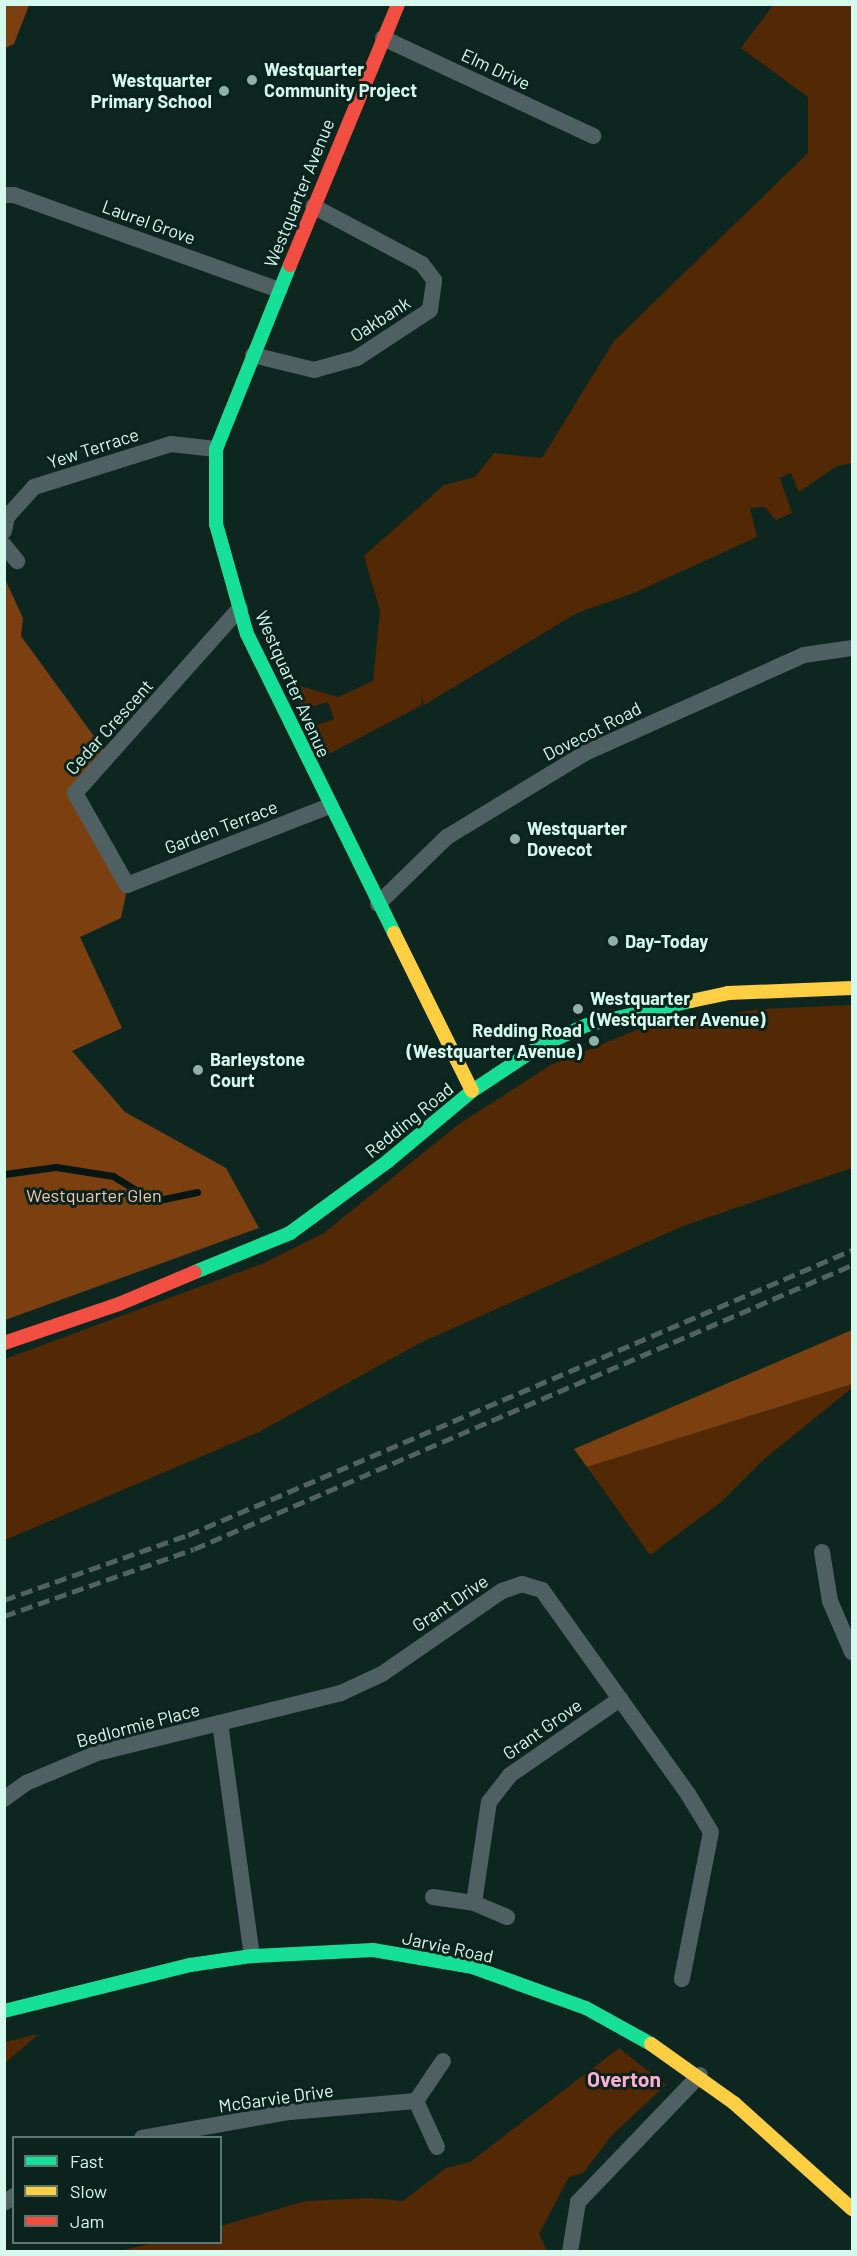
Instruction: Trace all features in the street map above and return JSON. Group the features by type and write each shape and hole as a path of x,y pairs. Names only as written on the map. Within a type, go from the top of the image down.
{"street":[{"name":"Westquarter Avenue","path":"398,4 313,206 216,449 216,524 248,634 378,904 472,1091"},
{"name":"Elm Drive","path":"383,38 593,136"},
{"name":"Laurel Grove","path":"4,195 14,195 279,290"},
{"name":"Oakbank","path":"253,355 314,370 357,358 430,310 434,280 422,264 313,206"},
{"name":"Yew Terrace","path":"4,531 7,517 34,488 171,444 216,449"},
{"path":"4,545 17,561"},
{"name":"Cedar Crescent","path":"127,885 75,793 240,608"},
{"name":"Dovecot Road","path":"378,904 447,837 585,753 804,655 852,648"},
{"name":"Garden Terrace","path":"127,885 330,806"},
{"name":"Redding Road","path":"4,1343 119,1304 290,1233 388,1161 472,1091 540,1046 587,1025 634,1011 728,993 852,988"},
{"path":"822,1552 830,1601 852,1652"},
{"name":"Grant Drive","path":"220,1723 341,1693 382,1674 502,1591 522,1584 542,1590 711,1832 682,1979"},
{"name":"Grant Grove","path":"474,1903 489,1802 510,1774 620,1699"},
{"path":"220,1723 252,1956"},
{"name":"Bedlormie Place","path":"4,1799 26,1783 97,1753 220,1723"},
{"path":"433,1897 474,1903 507,1917"},
{"name":"Jarvie Road","path":"4,2011 190,1965 252,1956 373,1950 472,1967 586,2008 700,2074 852,2210"},
{"path":"437,2147 416,2101 443,2061"},
{"path":"570,2252 578,2202 700,2074"},
{"name":"McGarvie Drive","path":"153,2136 290,2112 416,2101"}],"shaded area":[{"path":"774,4 852,5 852,463 837,466 799,492 791,473 780,478 792,513 776,520 765,507 750,508 757,537 634,593 577,613 424,705 421,693 422,705 323,757 314,726 334,719 328,702 308,708 310,715 304,718 293,684 338,697 373,681 380,611 364,556 444,485 475,477 494,453 542,458 614,341 808,153 808,97 741,48"},
{"path":"852,1005 852,1168 683,1226 420,1343 259,1432 5,1540 5,1359 264,1263 324,1233 459,1124 551,1065 644,1027 760,1009"},
{"path":"852,1384 852,1388 763,1460 721,1502 650,1555 587,1467"},
{"path":"39,2034 5,2063 5,2042"},
{"path":"619,2048 666,2085 612,2135 583,2173 569,2177 539,2234 547,2251 119,2251 150,2244 222,2244 222,2226 305,2201 371,2198 403,2201 446,2168 470,2162"}],"green space":[{"path":"5,4 29,5 14,44 5,48"},
{"name":"Westquarter Glen","path":"4,577 23,618 21,636 104,750 69,791 126,894 121,918 80,937 122,1028 72,1051 125,1112 226,1168 259,1228 5,1320"},
{"path":"852,1330 852,1384 587,1467 574,1449"}],"waterway":[{"path":"4,1174 56,1167 113,1176 154,1201 197,1192"}],"railway":[{"path":"4,1600 188,1535 852,1250"},
{"path":"4,1616 194,1549 852,1265"}],"traffic: fast":[{"path":"290,265 216,449 216,524 247,634 394,933"},
{"path":"195,1272 290,1233 388,1161 472,1091 540,1046 587,1025 691,1001"},
{"path":"4,2011 190,1965 252,1956 373,1950 472,1967 586,2008 651,2044"}],"traffic: slow":[{"path":"394,933 472,1091"},
{"path":"691,1001 728,993 852,988"},
{"path":"651,2044 734,2103 852,2209"}],"traffic: jam":[{"path":"290,265 398,4"},
{"path":"4,1343 119,1304 195,1272"}],"place":[{"name":"Westquarter Community Project","path":"252,80"},
{"name":"Westquarter Primary School","path":"224,91"},
{"name":"Westquarter Dovecot","path":"515,839"},
{"name":"Day-Today","path":"613,941"},
{"name":"Westquarter (Westquarter Avenue)","path":"578,1009"},
{"name":"Redding Road (Westquarter Avenue)","path":"594,1041"},
{"name":"Barleystone Court","path":"198,1070"}],"district":[{"name":"Overton","path":"624,2079"}]}
